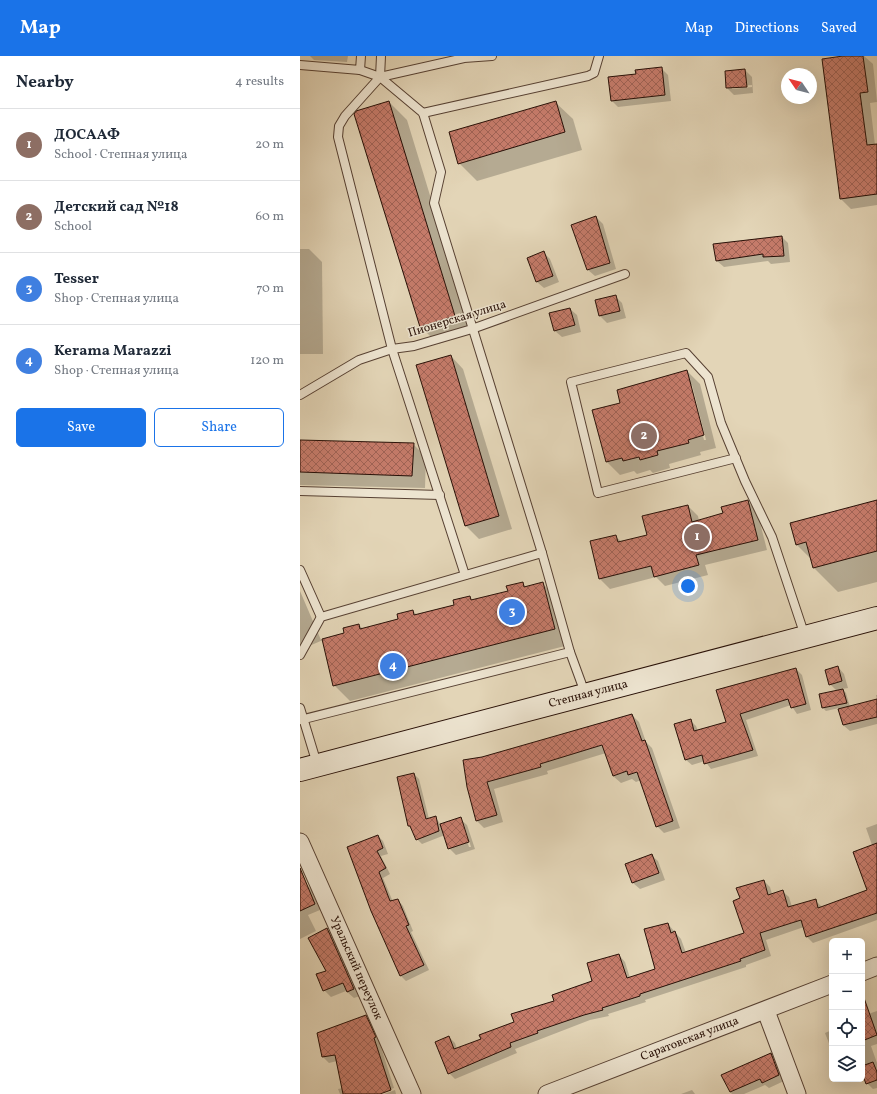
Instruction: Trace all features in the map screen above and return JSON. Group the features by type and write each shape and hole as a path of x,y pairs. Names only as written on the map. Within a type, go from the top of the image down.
{"street":[{"name":"Степная улица","path":"309,768 806,638 877,618"},
{"name":"Уральский переулок","path":"300,842 412,1094"},
{"path":"865,971 877,966"},
{"name":"Саратовская улица","path":"547,1094 766,1011 829,985"},
{"path":"766,1011 797,1094"}],"lane":[{"path":"360,70 361,56"},
{"path":"380,56 380,77"},
{"path":"466,575 392,349 338,137 339,126 345,116 380,77 464,58 492,56"},
{"path":"423,114 588,76 594,73 599,56"},
{"path":"300,65 360,70 380,77 423,114 441,172 434,203 542,553 570,652 586,696"},
{"name":"Пионерская улица","path":"300,395 359,360 392,349 414,346 472,329 626,274"},
{"path":"736,458 598,493 571,382 686,353 708,377 721,423 772,537 806,638"},
{"path":"300,491 440,495"},
{"path":"300,655 321,617 542,553"},
{"path":"300,570 321,617"},
{"path":"301,720 570,652"},
{"path":"300,708 309,768"}],"building":[{"path":"843,56 863,56 868,92 860,93 867,145 877,144 877,194 840,199 822,59"},
{"path":"662,67 665,95 611,101 608,77 636,74 635,70"},
{"path":"745,69 747,87 726,88 725,71"},
{"path":"389,101 455,316 420,327 354,114 356,111"},
{"path":"556,101 565,132 458,164 449,132"},
{"path":"596,216 610,263 587,270 571,225"},
{"path":"782,236 784,256 763,257 763,254 716,261 713,244"},
{"path":"544,251 553,276 536,282 527,258"},
{"path":"616,295 620,311 599,316 595,300"},
{"path":"570,308 575,325 554,331 549,313"},
{"path":"451,355 499,516 465,526 416,365"},
{"path":"687,370 704,435 688,440 689,443 657,451 658,455 640,460 639,457 623,461 622,458 606,462 592,410 620,403 617,390"},
{"path":"300,440 414,443 412,476 300,472"},
{"path":"748,500 758,540 696,555 699,565 654,577 651,566 599,579 590,541 616,535 618,542 647,535 642,516 688,505 692,522 723,513 721,507"},
{"path":"877,500 877,551 813,568 806,542 796,545 790,523"},
{"path":"523,582 524,587 543,582 555,629 333,686 322,639 344,633 343,628 359,624 360,629 398,619 397,614 413,610 414,615 454,605 453,600 470,596 471,600 508,591 506,586"},
{"path":"838,666 842,681 829,685 825,670"},
{"path":"796,668 806,704 791,708 788,699 740,714 753,750 704,764 702,755 685,760 674,724 691,719 694,731 726,722 716,690"},
{"path":"843,689 847,703 822,708 819,694"},
{"path":"877,699 877,717 843,725 838,709"},
{"path":"632,714 642,741 645,740 673,821 656,827 637,772 628,775 627,771 613,776 602,745 540,764 541,767 487,782 497,815 476,821 467,787 463,760 482,757"},
{"path":"414,773 426,819 436,816 439,831 416,840 410,826 408,826 397,777"},
{"path":"461,817 469,842 448,849 440,824"},
{"path":"378,835 383,848 377,851 386,868 379,872 390,901 398,899 409,925 406,926 424,965 400,976 371,911 347,847"},
{"path":"877,843 877,913 806,937 801,920 760,933 765,950 740,959 741,961 640,994 640,996 602,1008 603,1010 537,1031 538,1033 510,1043 511,1047 448,1074 435,1042 449,1036 454,1049 481,1039 479,1035 514,1022 511,1014 554,1001 552,995 592,981 587,963 619,954 627,978 655,969 644,929 668,923 671,933 675,931 682,953 744,933 733,901 740,898 736,888 764,880 768,895 783,890 788,907 816,899 818,908 867,890 853,852"},
{"path":"652,854 659,873 632,883 625,864"},
{"path":"300,868 315,904 300,911"},
{"path":"327,928 354,989 347,992 343,983 323,991 316,974 326,971 308,938"},
{"path":"865,1001 877,1035 865,1040"},
{"path":"366,1015 376,1037 374,1038 391,1090 380,1094 343,1094 335,1055 322,1057 317,1033"},
{"path":"771,1053 779,1075 762,1083 760,1079 730,1092 721,1075"},
{"path":"873,1062 877,1072 877,1080 866,1084 865,1065"}],"place":[{"name":"Детский сад №18","path":"644,436"},
{"name":"ДОСААФ","path":"697,537"},
{"name":"Tesser","path":"512,612"},
{"name":"Kerama Marazzi","path":"393,666"}]}
